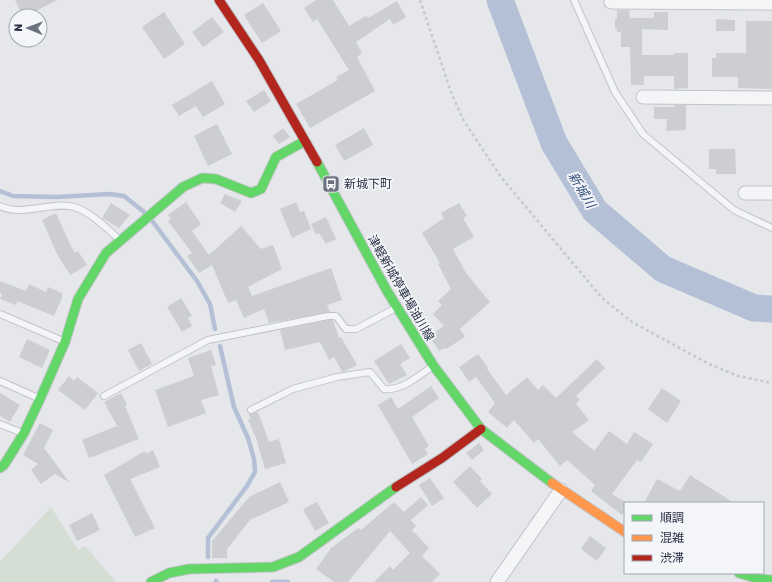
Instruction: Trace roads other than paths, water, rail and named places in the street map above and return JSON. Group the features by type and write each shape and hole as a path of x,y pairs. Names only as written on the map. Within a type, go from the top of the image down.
{"street":[{"name":"津軽新城停車場油川線","path":"219,0 259,60 305,140 397,308 433,365 481,429 561,490 624,531"},
{"path":"611,2 772,3"},
{"path":"643,97 772,98"},
{"path":"0,468 4,465 24,433 65,342 78,299 106,253 120,239 183,187 202,178 216,179 251,193 261,189 276,157 305,140"},
{"path":"745,193 772,193"},
{"path":"151,582 169,573 189,569 273,567 299,557 396,486 442,458 481,429"},
{"path":"497,582 561,490"},
{"path":"742,574 758,580 772,580"}],"lane":[{"path":"574,0 615,92 644,134 734,210 772,228"},
{"path":"0,206 6,209 25,210 62,206 74,208 86,212 120,239"},
{"path":"104,396 208,340 328,316 336,316 346,329 356,329 397,308"},
{"path":"0,314 65,342"},
{"path":"251,410 293,389 338,377 370,372 384,389 392,390 402,386 433,365"},
{"path":"0,381 40,399"},
{"path":"0,424 24,433"}],"waterway":[{"name":"新城川","path":"500,0 554,143 595,211 663,269 754,308 772,309"},
{"path":"0,191 13,196 57,197 109,194 124,196 144,212"},
{"path":"153,222 197,281 210,304 215,329"},
{"path":"208,557 208,538 247,486 255,472 254,459 248,438 234,407 220,346"},
{"path":"272,582 288,582"}],"place":[{"name":"新城下町","path":"331,184"}]}
